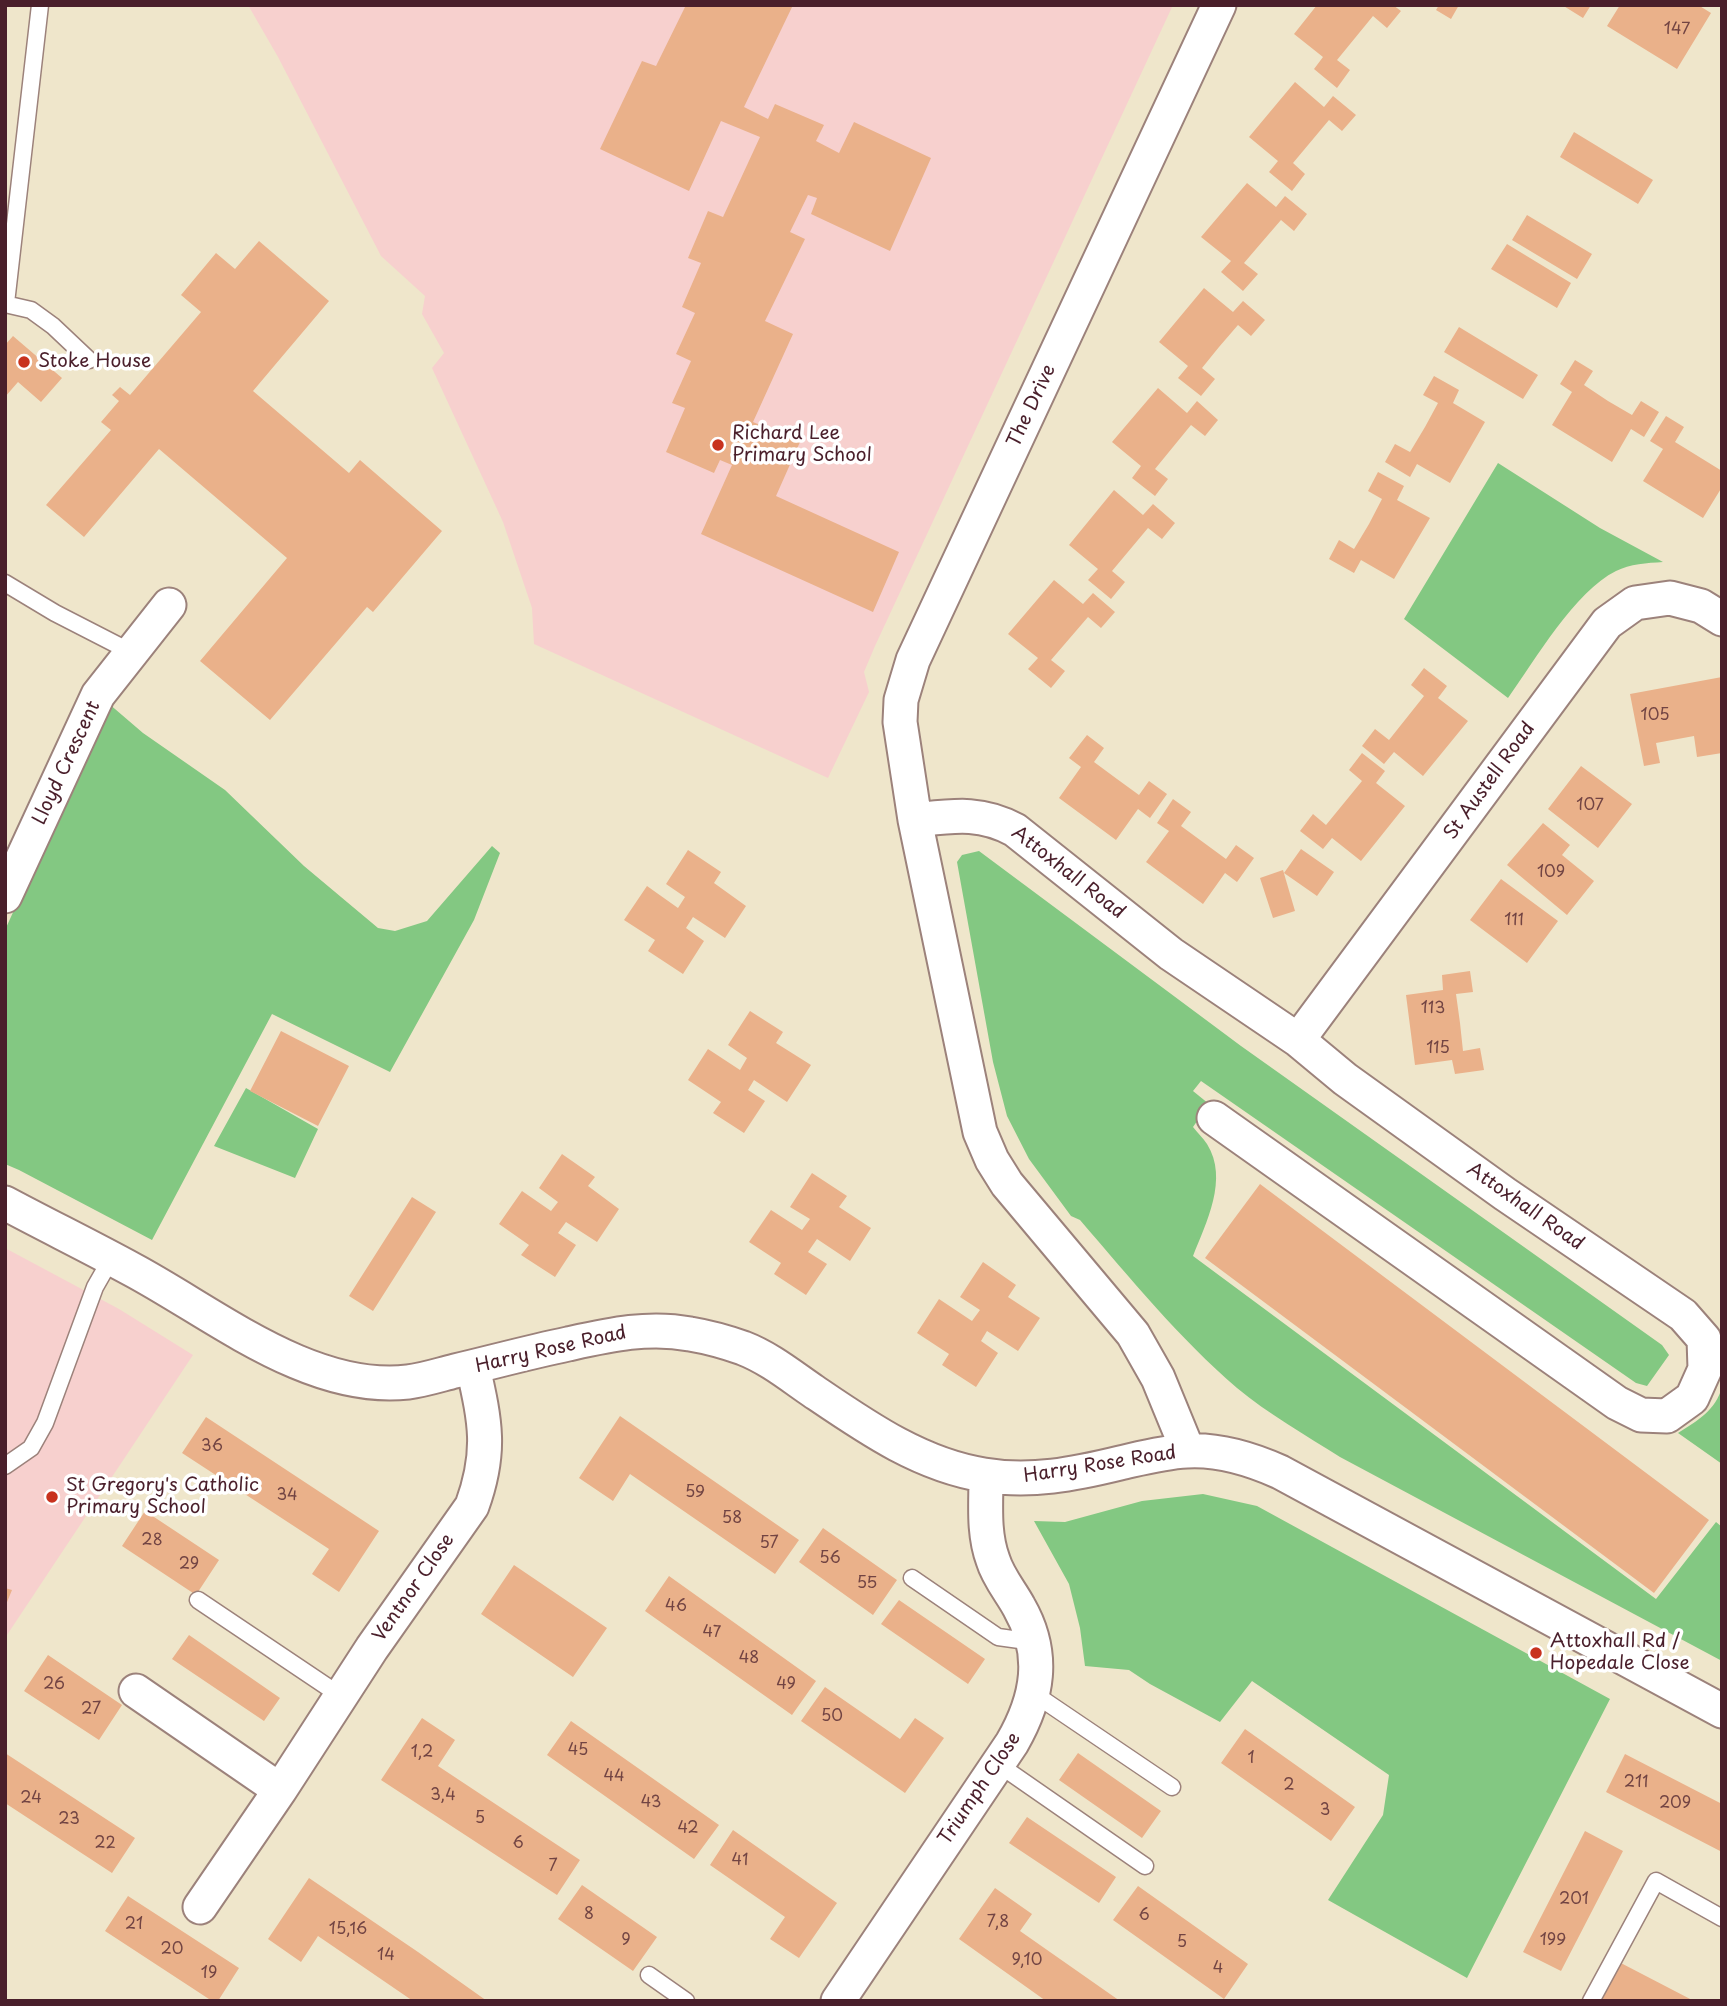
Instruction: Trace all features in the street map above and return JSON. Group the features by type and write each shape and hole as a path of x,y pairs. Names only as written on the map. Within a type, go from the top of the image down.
{"street":[{"name":"The Drive","path":"915,820 900,722 901,700 913,660 1219,5"},
{"name":"St Austell Road","path":"1298,1040 1607,623 1635,603 1670,598 1700,606 1722,619"},
{"name":"Lloyd Crescent","path":"5,897 98,695 169,605"},
{"name":"Attoxhall Road","path":"915,820 967,815 999,821 1015,830 1171,954 1298,1040 1345,1079 1505,1194 1683,1315 1704,1339 1705,1369 1692,1398 1667,1416 1640,1415 1617,1403 1214,1118"},
{"path":"915,820 984,1142 1007,1184 1133,1334 1158,1378 1188,1451 1236,1456 1280,1472 1722,1711"},
{"name":"Harry Rose Road","path":"5,1203 263,1345 326,1374 371,1382 410,1382 614,1334 656,1331 690,1334 743,1348 866,1426 914,1453 942,1465 985,1476 1041,1478 1188,1451"},
{"name":"Ventnor Close","path":"200,1907 471,1506 480,1483 485,1450 485,1419 473,1367"},
{"name":"Triumph Close","path":"838,2001 998,1764 1022,1726 1033,1693 1037,1661 1034,1642 1027,1620 993,1564 986,1537 985,1476"},
{"path":"136,1691 280,1790"}],"lane":[{"path":"40,5 6,304 31,310 53,326 89,360"},
{"path":"5,583 55,613 131,652"},
{"path":"5,1466 31,1448 45,1423 95,1287 111,1259"},
{"path":"912,1578 998,1637 1034,1642"},
{"path":"198,1600 341,1696"},
{"path":"1033,1693 1172,1787"},
{"path":"998,1764 1145,1866"},
{"path":"1591,2001 1656,1881 1722,1918"},
{"path":"649,1975 686,2001"}],"shaded area":[{"name":"Richard Lee Primary School","path":"248,5 1173,5 875,646 864,672 869,692 828,778 534,644 532,608 503,522 432,368 444,353 422,314 425,296 381,256 278,57"},
{"name":"St Gregory's Catholic Primary School","path":"5,1248 119,1309 193,1355 5,1638"}],"green space":[{"path":"1498,463 1600,528 1663,562 1645,563 1616,571 1586,594 1557,628 1508,698 1404,619"},
{"path":"108,703 143,733 225,790 304,866 378,928 395,931 427,921 492,846 500,853 474,920 390,1072 272,1014 152,1240 5,1164 5,930"},
{"path":"979,851 1241,1046 1662,1345 1669,1355 1647,1386 1636,1383 1201,1081 1193,1091 1209,1104 1193,1127 1207,1144 1213,1158 1216,1186 1209,1215 1193,1256 1656,1599 1716,1522 1722,1527 1722,1661 1340,1457 1274,1415 1237,1388 1195,1349 1080,1220 1071,1216 1029,1159 1007,1116 993,1062 957,862 962,855"},
{"path":"246,1088 318,1129 295,1178 214,1146"},
{"path":"1722,1387 1722,1464 1678,1433 1710,1408"},
{"path":"1203,1494 1257,1506 1610,1699 1467,1978 1328,1900 1383,1815 1389,1775 1252,1681 1220,1722 1129,1670 1085,1666 1080,1628 1069,1584 1034,1521 1065,1522 1142,1501"}],"building":[{"path":"686,5 793,5 744,107 768,119 775,104 824,125 816,141 839,153 854,122 931,158 890,251 811,214 817,198 808,195 790,232 805,239 765,321 793,334 753,422 800,442 776,496 899,552 873,612 701,534 732,465 720,460 714,473 666,452 685,408 672,403 691,361 676,354 695,313 682,307 701,263 688,258 708,211 723,217 760,137 721,121 689,191 600,149 642,61 656,66"},
{"path":"1317,5 1393,5 1401,11 1387,28 1373,16 1337,60 1350,70 1337,88 1314,69 1323,57 1294,34"},
{"path":"1439,5 1459,5 1451,19 1436,10"},
{"path":"1562,5 1591,5 1583,18"},
{"path":"1620,5 1698,5 1711,13 1677,69 1607,26"},
{"path":"1295,82 1324,107 1333,96 1356,115 1342,131 1329,120 1293,163 1305,174 1292,191 1269,172 1278,161 1249,137"},
{"path":"1574,132 1653,180 1638,204 1560,157"},
{"path":"1247,183 1276,207 1285,196 1307,214 1294,231 1281,220 1244,263 1258,274 1243,291 1221,272 1231,261 1201,237"},
{"path":"1527,215 1592,254 1577,279 1512,240"},
{"path":"259,241 329,301 253,391 349,473 360,460 442,531 373,612 367,607 270,720 200,661 287,558 159,449 84,537 46,505 111,430 101,422 119,401 112,395 120,387 130,395 201,312 181,295 216,253 235,269"},
{"path":"1507,244 1571,283 1557,308 1491,269"},
{"path":"1204,288 1233,312 1243,301 1265,320 1251,336 1238,325 1219,347 1202,368 1215,379 1201,396 1178,378 1188,366 1159,342"},
{"path":"1459,327 1538,375 1523,399 1444,352"},
{"name":"Stoke House","path":"13,336 62,378 41,402 18,382 5,397 5,345"},
{"path":"1575,360 1593,371 1584,385 1608,401 1632,415 1641,401 1659,412 1644,437 1631,429 1612,462 1552,425 1572,392 1560,384"},
{"path":"1434,376 1459,390 1453,403 1485,422 1450,483 1417,464 1410,477 1385,462 1395,444 1410,452 1425,427 1438,403 1423,395"},
{"path":"1158,388 1187,413 1197,401 1218,420 1205,436 1191,425 1155,469 1168,479 1155,496 1132,478 1141,466 1112,442"},
{"path":"1666,416 1684,427 1675,442 1722,471 1722,487 1703,518 1643,481 1663,449 1650,441"},
{"path":"1378,472 1404,486 1397,500 1430,518 1394,579 1361,560 1354,573 1329,559 1339,540 1354,549 1369,524 1382,499 1368,491"},
{"path":"1114,490 1143,515 1153,504 1175,523 1162,539 1148,528 1112,571 1125,582 1111,599 1088,580 1098,569 1069,545"},
{"path":"1054,580 1083,604 1093,593 1115,612 1101,628 1088,617 1051,660 1065,671 1051,688 1028,669 1038,658 1008,634"},
{"path":"1424,668 1447,686 1438,698 1468,721 1423,776 1394,752 1384,764 1362,746 1375,729 1389,740 1424,696 1411,685"},
{"path":"1722,677 1722,753 1697,757 1694,736 1656,743 1660,763 1644,766 1630,694"},
{"path":"1087,735 1104,748 1094,762 1117,779 1139,795 1149,781 1167,794 1150,818 1138,809 1116,840 1059,798 1081,767 1069,758"},
{"path":"1362,753 1385,771 1376,783 1405,806 1361,861 1332,838 1323,849 1300,831 1313,814 1326,825 1362,781 1349,770"},
{"path":"1581,766 1632,804 1598,848 1548,809"},
{"path":"1173,799 1191,812 1181,826 1226,859 1236,845 1254,858 1237,882 1225,873 1203,904 1146,862 1169,831 1157,823"},
{"path":"1543,823 1570,845 1562,855 1594,881 1567,915 1507,865"},
{"path":"1301,849 1334,872 1317,896 1284,873"},
{"path":"688,850 721,872 714,883 746,906 725,938 693,917 686,928 704,941 683,974 648,951 655,940 624,920 647,886 678,908 685,897 666,884"},
{"path":"1283,870 1295,911 1273,918 1260,878"},
{"path":"1501,879 1558,921 1527,963 1470,920"},
{"path":"1470,971 1473,992 1456,994 1463,1051 1480,1048 1484,1070 1455,1074 1452,1060 1415,1065 1406,995 1443,990 1442,975"},
{"path":"750,1011 783,1032 776,1043 811,1065 787,1102 754,1080 748,1090 765,1101 744,1133 713,1113 721,1102 688,1080 708,1049 740,1070 747,1058 728,1045"},
{"path":"281,1031 349,1066 318,1126 250,1091"},
{"path":"562,1154 595,1177 588,1186 619,1209 597,1242 566,1222 558,1233 576,1245 555,1277 521,1255 529,1245 499,1224 522,1191 551,1211 558,1202 539,1188"},
{"path":"812,1173 847,1196 839,1207 871,1228 850,1261 817,1239 808,1252 827,1264 806,1295 774,1274 781,1263 749,1242 771,1210 802,1230 810,1219 790,1207"},
{"path":"1260,1184 1709,1520 1654,1593 1205,1258"},
{"path":"412,1197 436,1212 373,1311 349,1296"},
{"path":"983,1262 1016,1285 1008,1297 1040,1318 1018,1351 987,1331 981,1341 998,1353 976,1387 942,1365 949,1354 917,1333 939,1299 972,1321 980,1310 960,1297"},
{"path":"620,1416 799,1540 775,1574 630,1474 613,1501 579,1478"},
{"path":"206,1417 379,1531 339,1592 312,1574 329,1549 182,1453"},
{"path":"145,1511 219,1560 196,1595 122,1546"},
{"path":"823,1528 897,1580 873,1615 799,1562"},
{"path":"514,1565 607,1628 573,1677 481,1614"},
{"path":"669,1576 816,1681 792,1715 645,1611"},
{"path":"5,1588 12,1590 5,1607"},
{"path":"899,1600 985,1659 968,1684 881,1624"},
{"path":"189,1635 280,1698 264,1721 172,1659"},
{"path":"48,1655 122,1705 99,1740 24,1691"},
{"path":"825,1687 900,1739 915,1718 944,1738 905,1793 801,1721"},
{"path":"422,1718 455,1740 438,1766 580,1860 557,1895 381,1780"},
{"path":"571,1721 719,1825 694,1859 547,1755"},
{"path":"1245,1729 1355,1807 1331,1841 1221,1763"},
{"path":"5,1753 135,1838 112,1873 5,1803"},
{"path":"1078,1753 1161,1811 1142,1838 1059,1780"},
{"path":"1625,1754 1722,1804 1722,1852 1606,1792"},
{"path":"1027,1817 1116,1877 1099,1903 1009,1843"},
{"path":"733,1830 837,1903 799,1958 770,1939 785,1917 710,1865"},
{"path":"1585,1831 1623,1851 1561,1971 1523,1952"},
{"path":"309,1878 487,2001 413,2001 318,1936 301,1962 268,1939"},
{"path":"582,1885 657,1937 633,1971 558,1919"},
{"path":"1138,1886 1248,1964 1224,1999 1113,1920"},
{"path":"995,1888 1032,1914 1020,1931 1120,2001 1046,2001 959,1939"},
{"path":"128,1896 239,1968 218,2001 212,2001 105,1931"},
{"path":"1617,1961 1694,2001 1600,2001 1597,1999"}],"place":[{"name":"Stoke House","path":"24,362"},
{"name":"Richard Lee Primary School","path":"718,445"},
{"name":"St Gregory's Catholic Primary School","path":"52,1497"},
{"name":"Attoxhall Rd / Hopedale Close","path":"1536,1653"}]}
